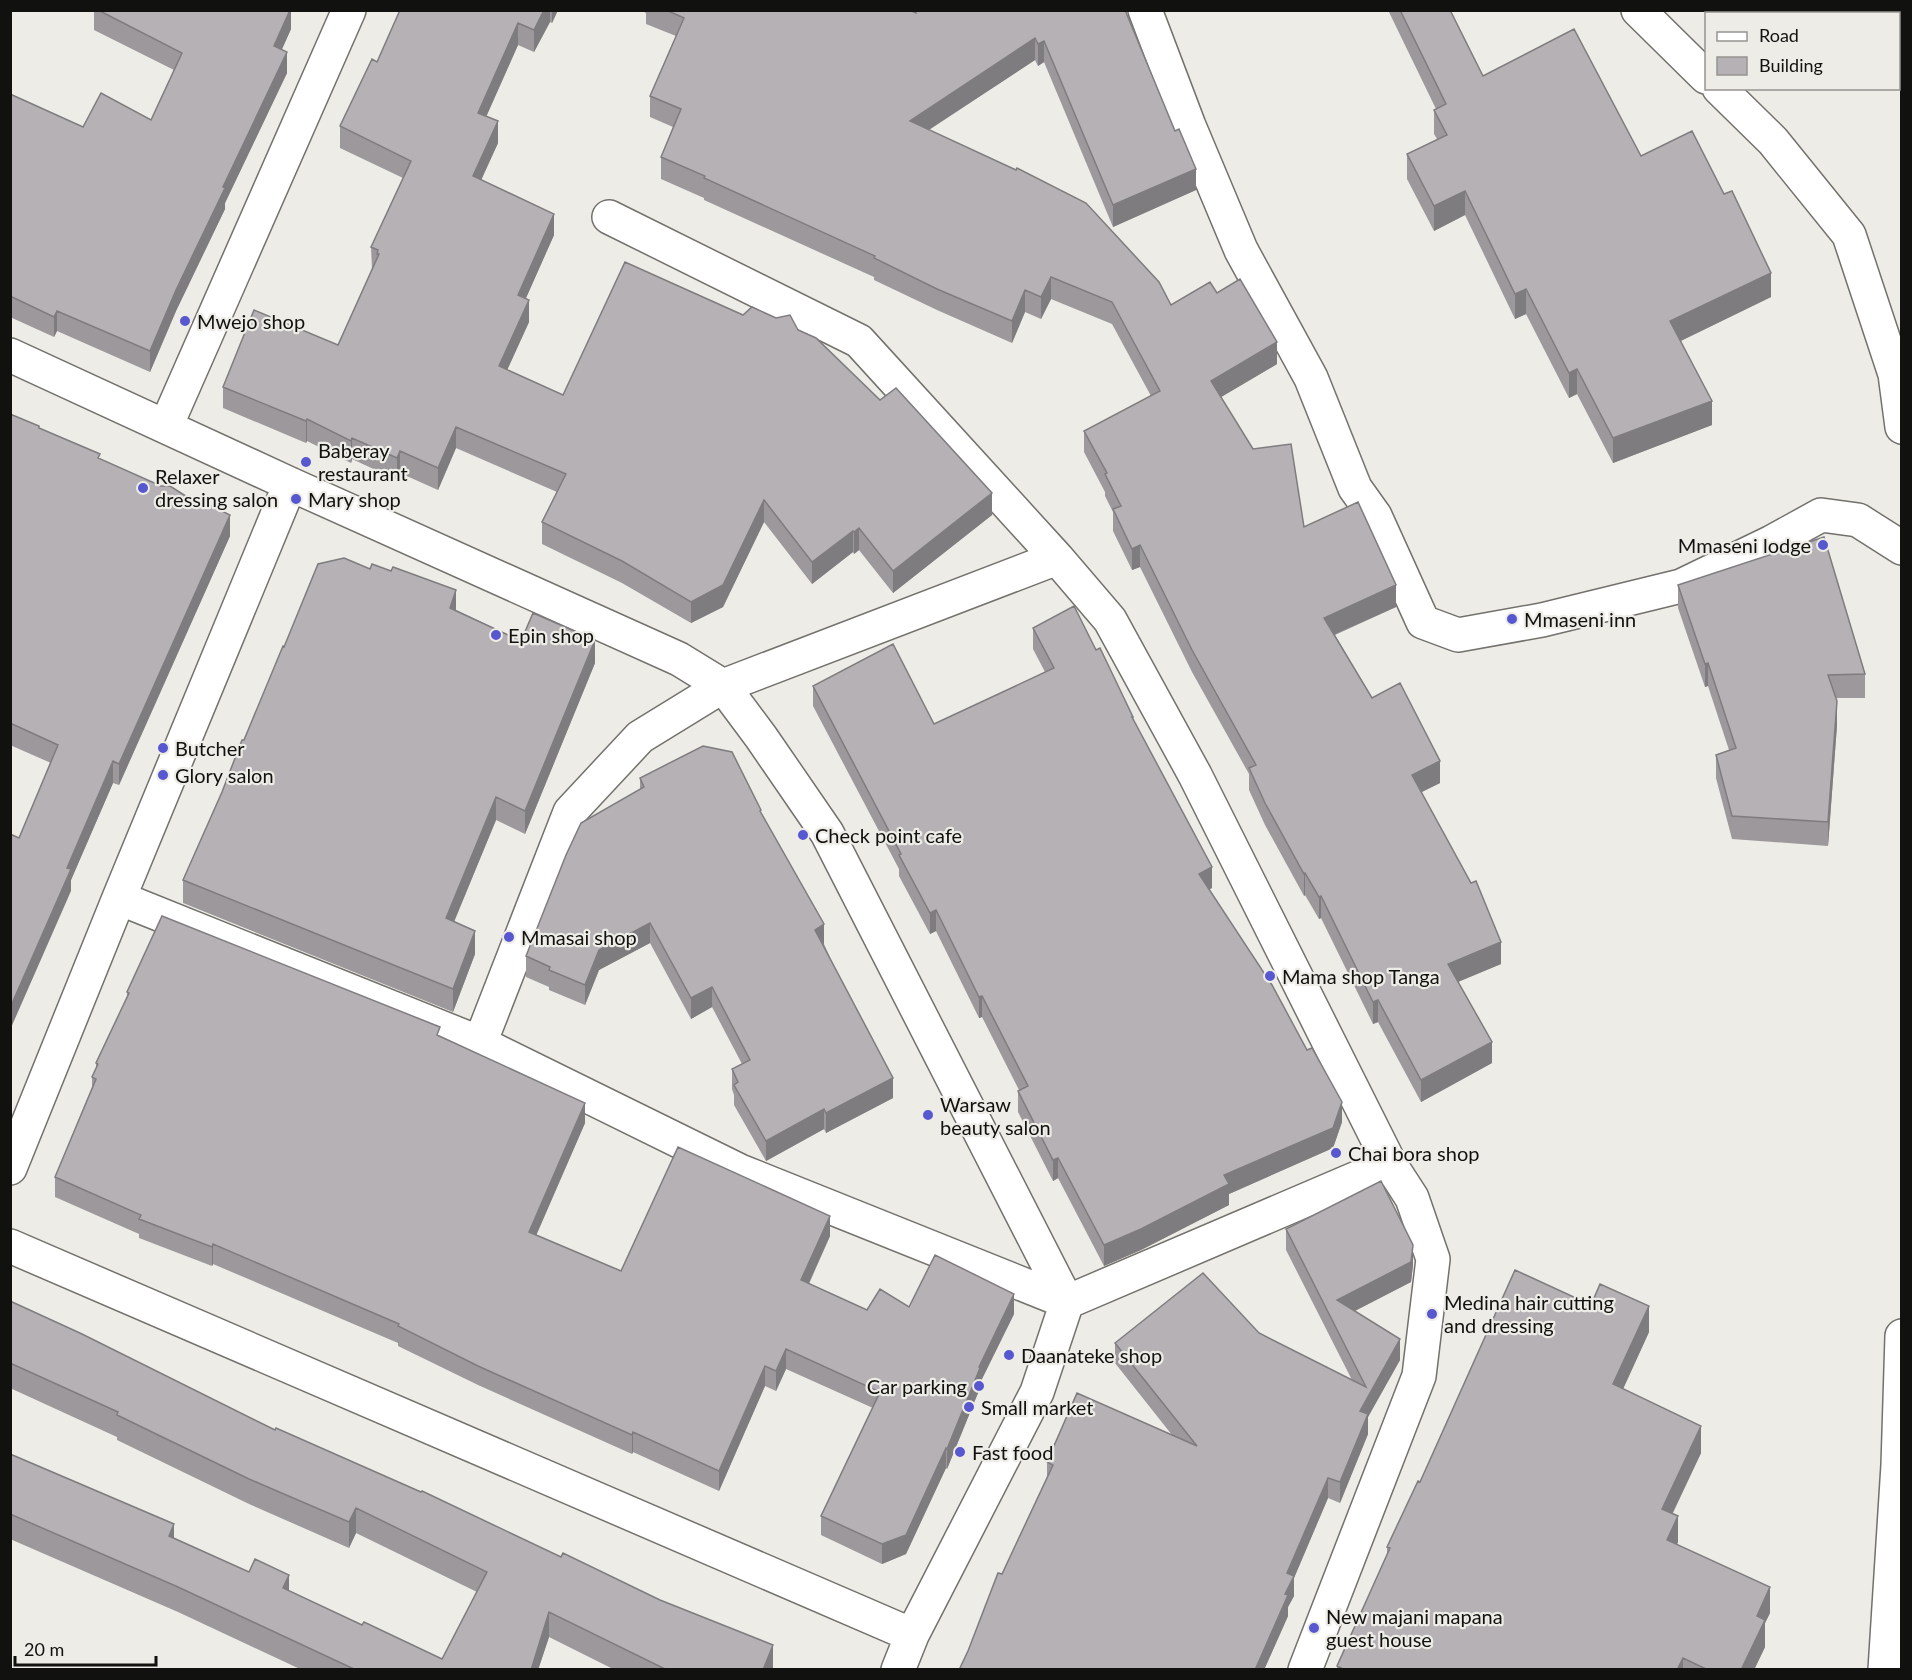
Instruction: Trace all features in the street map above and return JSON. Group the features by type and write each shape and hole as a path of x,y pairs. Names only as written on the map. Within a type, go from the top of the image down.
{"street":[{"path":"166,426 349,10"},
{"path":"1145,10 1189,126 1241,250 1311,378 1355,488 1375,516 1423,622 1458,635 1542,620 1681,586 1772,542 1821,515 1858,520 1902,548"},
{"path":"1638,10 1705,75"},
{"path":"1721,90 1773,141 1849,235 1895,374 1902,427"},
{"path":"609,217 859,341 1110,620 1195,775 1390,1164 1412,1198 1433,1259 1419,1376 1305,1670"},
{"path":"10,355 679,659 723,686 827,833 1067,1302 1037,1392 912,1635 898,1670"},
{"path":"10,1168 290,484"},
{"path":"480,1043 570,812 639,737 723,686 1056,558"},
{"path":"119,898 480,1043 740,1171 1067,1302 1390,1164"},
{"path":"10,1246 912,1635"},
{"path":"1885,1670 1900,1465 1902,1336"}],"building":[{"path":"98,10 290,10 274,46 287,52 223,187 225,188 176,290 150,351 57,311 54,317 10,296 10,94 83,127 101,93 151,120 182,53"},
{"path":"400,10 544,10 534,30 518,23 478,113 498,121 473,176 554,214 518,295 529,300 499,366 563,395 625,262 743,315 752,307 776,318 790,315 798,330 816,338 880,400 896,388 992,493 893,571 859,528 812,562 764,500 723,585 691,602 622,561 542,522 566,474 456,427 438,468 400,451 397,458 352,438 351,441 307,419 306,421 223,387 254,310 338,345 379,254 377,254 378,250 371,247 411,161 340,126 372,59 377,62"},
{"path":"666,10 909,10 916,13 915,10 1125,10 1175,131 1179,129 1196,169 1113,205 1044,41 1038,44 1035,38 910,121 1016,170 1017,168 1086,203 1159,282 1171,305 1210,282 1217,293 1240,279 1277,342 1211,381 1253,449 1291,444 1304,527 1358,502 1396,585 1324,618 1372,698 1400,683 1440,761 1412,775 1471,883 1476,881 1501,942 1448,964 1492,1042 1421,1080 1378,1000 1373,1002 1321,896 1319,897 1304,874 1265,803 1249,768 1256,765 1192,650 1140,545 1132,549 1113,509 1121,506 1105,474 1107,473 1084,431 1160,391 1112,302 1051,277 1041,297 1025,290 1012,321 937,289 874,258 875,256 661,157 681,109 650,96 684,18"},
{"path":"1400,10 1450,10 1483,76 1574,29 1641,156 1692,131 1724,194 1732,191 1771,273 1670,321 1712,401 1613,438 1577,369 1569,373 1526,289 1515,294 1465,191 1434,206 1407,154 1447,135 1434,110 1446,104"},
{"path":"1891,10 1902,10 1902,53 1900,52 1900,12 1892,12"},
{"path":"10,414 100,454 98,458 161,486 170,486 192,500 204,502 230,515 119,764 113,761 67,868 71,869 10,1008 10,834 19,838 58,745 10,723"},
{"path":"1824,537 1865,674 1828,675 1837,701 1828,822 1732,816 1716,755 1736,748 1708,663 1705,664 1678,585"},
{"path":"344,558 370,569 372,564 391,571 393,567 456,590 450,608 521,641 533,613 595,640 525,811 496,797 446,918 475,931 453,989 183,880 318,564"},
{"path":"1074,606 1096,650 1100,648 1132,717 1212,867 1199,874 1272,985 1307,1050 1312,1048 1342,1102 1333,1128 1224,1175 1229,1184 1141,1229 1104,1245 1058,1158 1053,1160 1018,1091 1028,1086 982,996 979,997 936,910 930,913 813,686 893,644 934,724 1054,668 1033,628"},
{"path":"703,746 732,752 760,811 824,924 815,930 893,1078 826,1113 824,1109 766,1141 734,1085 738,1082 732,1069 750,1060 712,987 691,998 650,923 599,950 585,985 549,970 550,967 526,956 581,823 644,787 640,778"},
{"path":"162,916 440,1027 437,1035 585,1103 529,1232 621,1271 678,1147 830,1216 801,1280 867,1310 880,1289 909,1307 935,1255 1014,1294 979,1367 947,1449 906,1535 882,1544 821,1516 880,1392 786,1349 776,1371 765,1366 719,1471 478,1366 398,1326 399,1324 213,1244 212,1247 139,1219 141,1215 55,1177 96,1079 92,1077 98,1064 96,1063"},
{"path":"1381,1181 1413,1245 1411,1262 1337,1300 1400,1339 1360,1411 1368,1414 1340,1482 1328,1478 1287,1573 1294,1576 1285,1594 1288,1595 1255,1670 959,1670 998,1573 1002,1574 1053,1465 1047,1462 1077,1393 1197,1446 1115,1343 1203,1273 1259,1333 1366,1387 1286,1229"},
{"path":"1515,1270 1591,1305 1600,1284 1649,1306 1613,1384 1701,1426 1662,1509 1678,1516 1667,1540 1770,1587 1757,1616 1765,1620 1741,1670 1708,1670 1683,1658 1677,1670 1345,1670 1337,1666 1390,1548 1387,1547 1418,1481 1420,1482"},
{"path":"10,1301 82,1334 275,1430 276,1428 422,1491 561,1557 563,1553 660,1600 773,1645 763,1670 667,1670 549,1612 531,1670 356,1670 178,1587 10,1514 10,1454 174,1524 169,1536 249,1572 255,1559 289,1575 283,1588 362,1625 364,1622 442,1659 487,1572 356,1508 349,1522 249,1479 117,1415 118,1412 10,1363"}],"place":[{"name":"Mwejo shop","path":"185,321"},
{"name":"Baberay restaurant","path":"306,462"},
{"name":"Relaxer dressing salon","path":"143,488"},
{"name":"Mary shop","path":"296,499"},
{"name":"Mmaseni lodge","path":"1823,545"},
{"name":"Mmaseni inn","path":"1512,619"},
{"name":"Epin shop","path":"496,635"},
{"name":"Butcher","path":"163,748"},
{"name":"Glory salon","path":"163,775"},
{"name":"Check point cafe","path":"803,835"},
{"name":"Mmasai shop","path":"509,937"},
{"name":"Mama shop Tanga","path":"1270,976"},
{"name":"Warsaw beauty salon","path":"928,1115"},
{"name":"Chai bora shop","path":"1336,1153"},
{"name":"Medina hair cutting and dressing","path":"1432,1314"},
{"name":"Daanateke shop","path":"1009,1355"},
{"name":"Car parking","path":"979,1386"},
{"name":"Small market","path":"969,1407"},
{"name":"Fast food","path":"960,1452"},
{"name":"New majani mapana guest house","path":"1314,1628"}]}
